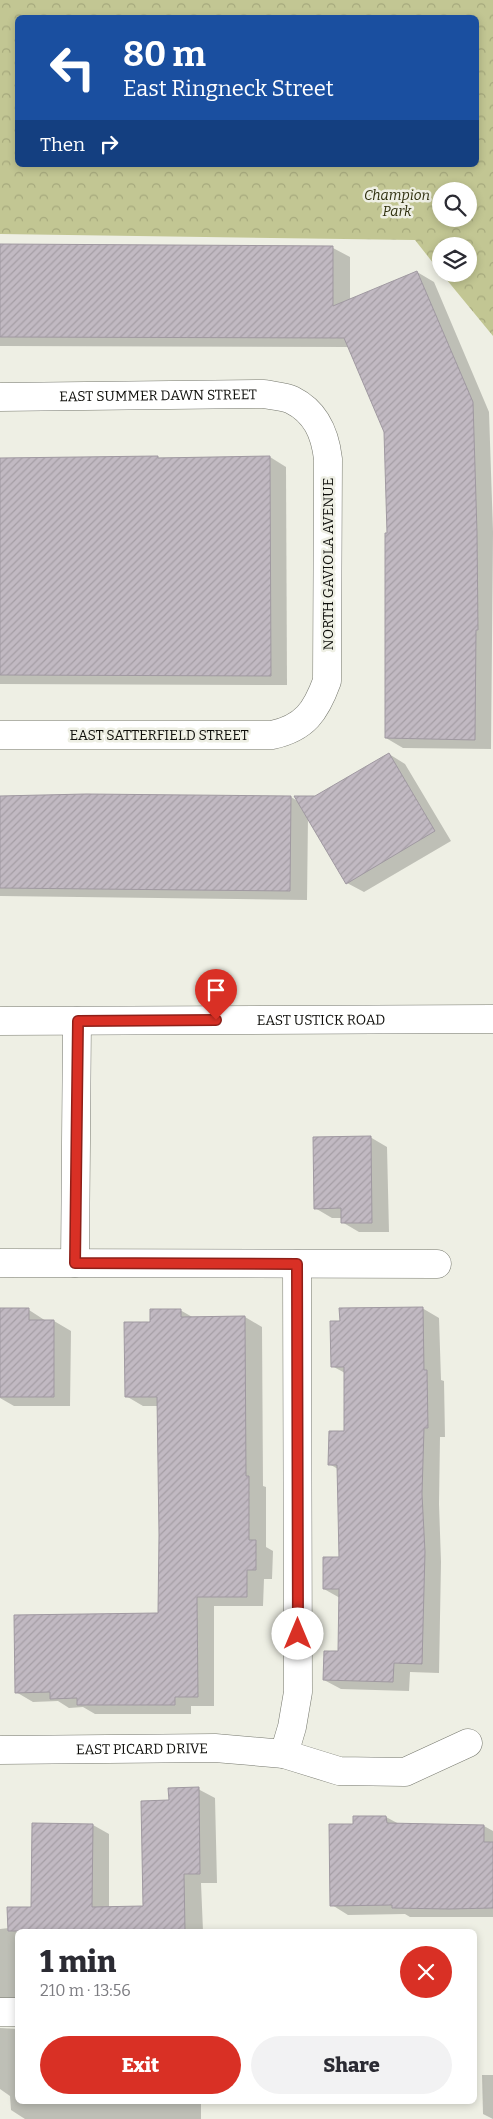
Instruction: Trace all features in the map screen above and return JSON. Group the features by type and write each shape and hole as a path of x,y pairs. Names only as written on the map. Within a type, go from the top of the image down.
{"street":[{"name":"EAST SUMMER DAWN STREET","path":"0,397 264,394 290,399 311,413"},
{"name":"NORTH GAVIOLA AVENUE","path":"311,413 322,430 326,444 328,526 327,681 321,698 311,714"},
{"name":"EAST SATTERFIELD STREET","path":"0,735 272,735 286,732 302,723 311,714"},
{"name":"EAST USTICK ROAD","path":"0,1021 493,1019"},
{"path":"75,1263 78,1021"},
{"path":"0,1263 438,1264"},
{"path":"284,1754 292,1727 298,1692 297,1264"},
{"name":"EAST PICARD DRIVE","path":"0,1750 215,1748 284,1754 339,1771 406,1772 468,1743"},
{"path":"0,2012 15,2012"}],"green space":[{"name":"Champion Park","path":"0,0 493,0 493,336 449,282 477,282 477,237 432,237 432,262 415,240 0,234"}],"building":[{"path":"0,244 333,246 333,306 417,271 473,402 478,630 476,630 475,740 385,738 385,533 387,533 384,432 344,338 0,337"},
{"path":"158,456 158,458 270,456 271,676 0,675 0,458"},
{"path":"389,753 435,831 346,884 294,796 315,796"},
{"path":"86,794 291,796 290,891 0,888 0,796"},
{"path":"371,1136 372,1223 341,1223 341,1208 314,1209 313,1137"},
{"path":"423,1307 424,1370 427,1370 428,1428 424,1428 422,1494 425,1552 422,1664 394,1663 393,1682 323,1680 324,1651 338,1651 339,1589 323,1589 323,1557 339,1557 337,1465 328,1465 329,1431 344,1431 344,1367 331,1367 330,1321 340,1321 339,1308"},
{"path":"0,1308 29,1308 29,1320 54,1320 54,1397 0,1397"},
{"path":"150,1309 181,1309 181,1317 245,1316 246,1476 249,1476 249,1540 256,1540 256,1570 247,1570 247,1597 197,1597 198,1697 175,1697 175,1705 77,1705 77,1698 50,1699 50,1692 15,1693 14,1615 158,1613 157,1397 125,1397 124,1322 150,1322"},
{"path":"199,1787 200,1874 184,1874 185,1929 15,1929 15,1931 8,1931 7,1907 31,1907 32,1823 93,1824 92,1907 143,1906 141,1801 169,1800 168,1788"},
{"path":"353,1816 386,1816 387,1823 484,1825 484,1842 493,1842 493,1908 392,1908 392,1905 330,1906 329,1824 353,1824"}],"route":[{"path":"216,1020 78,1021 75,1263 297,1264 298,1634"}]}
